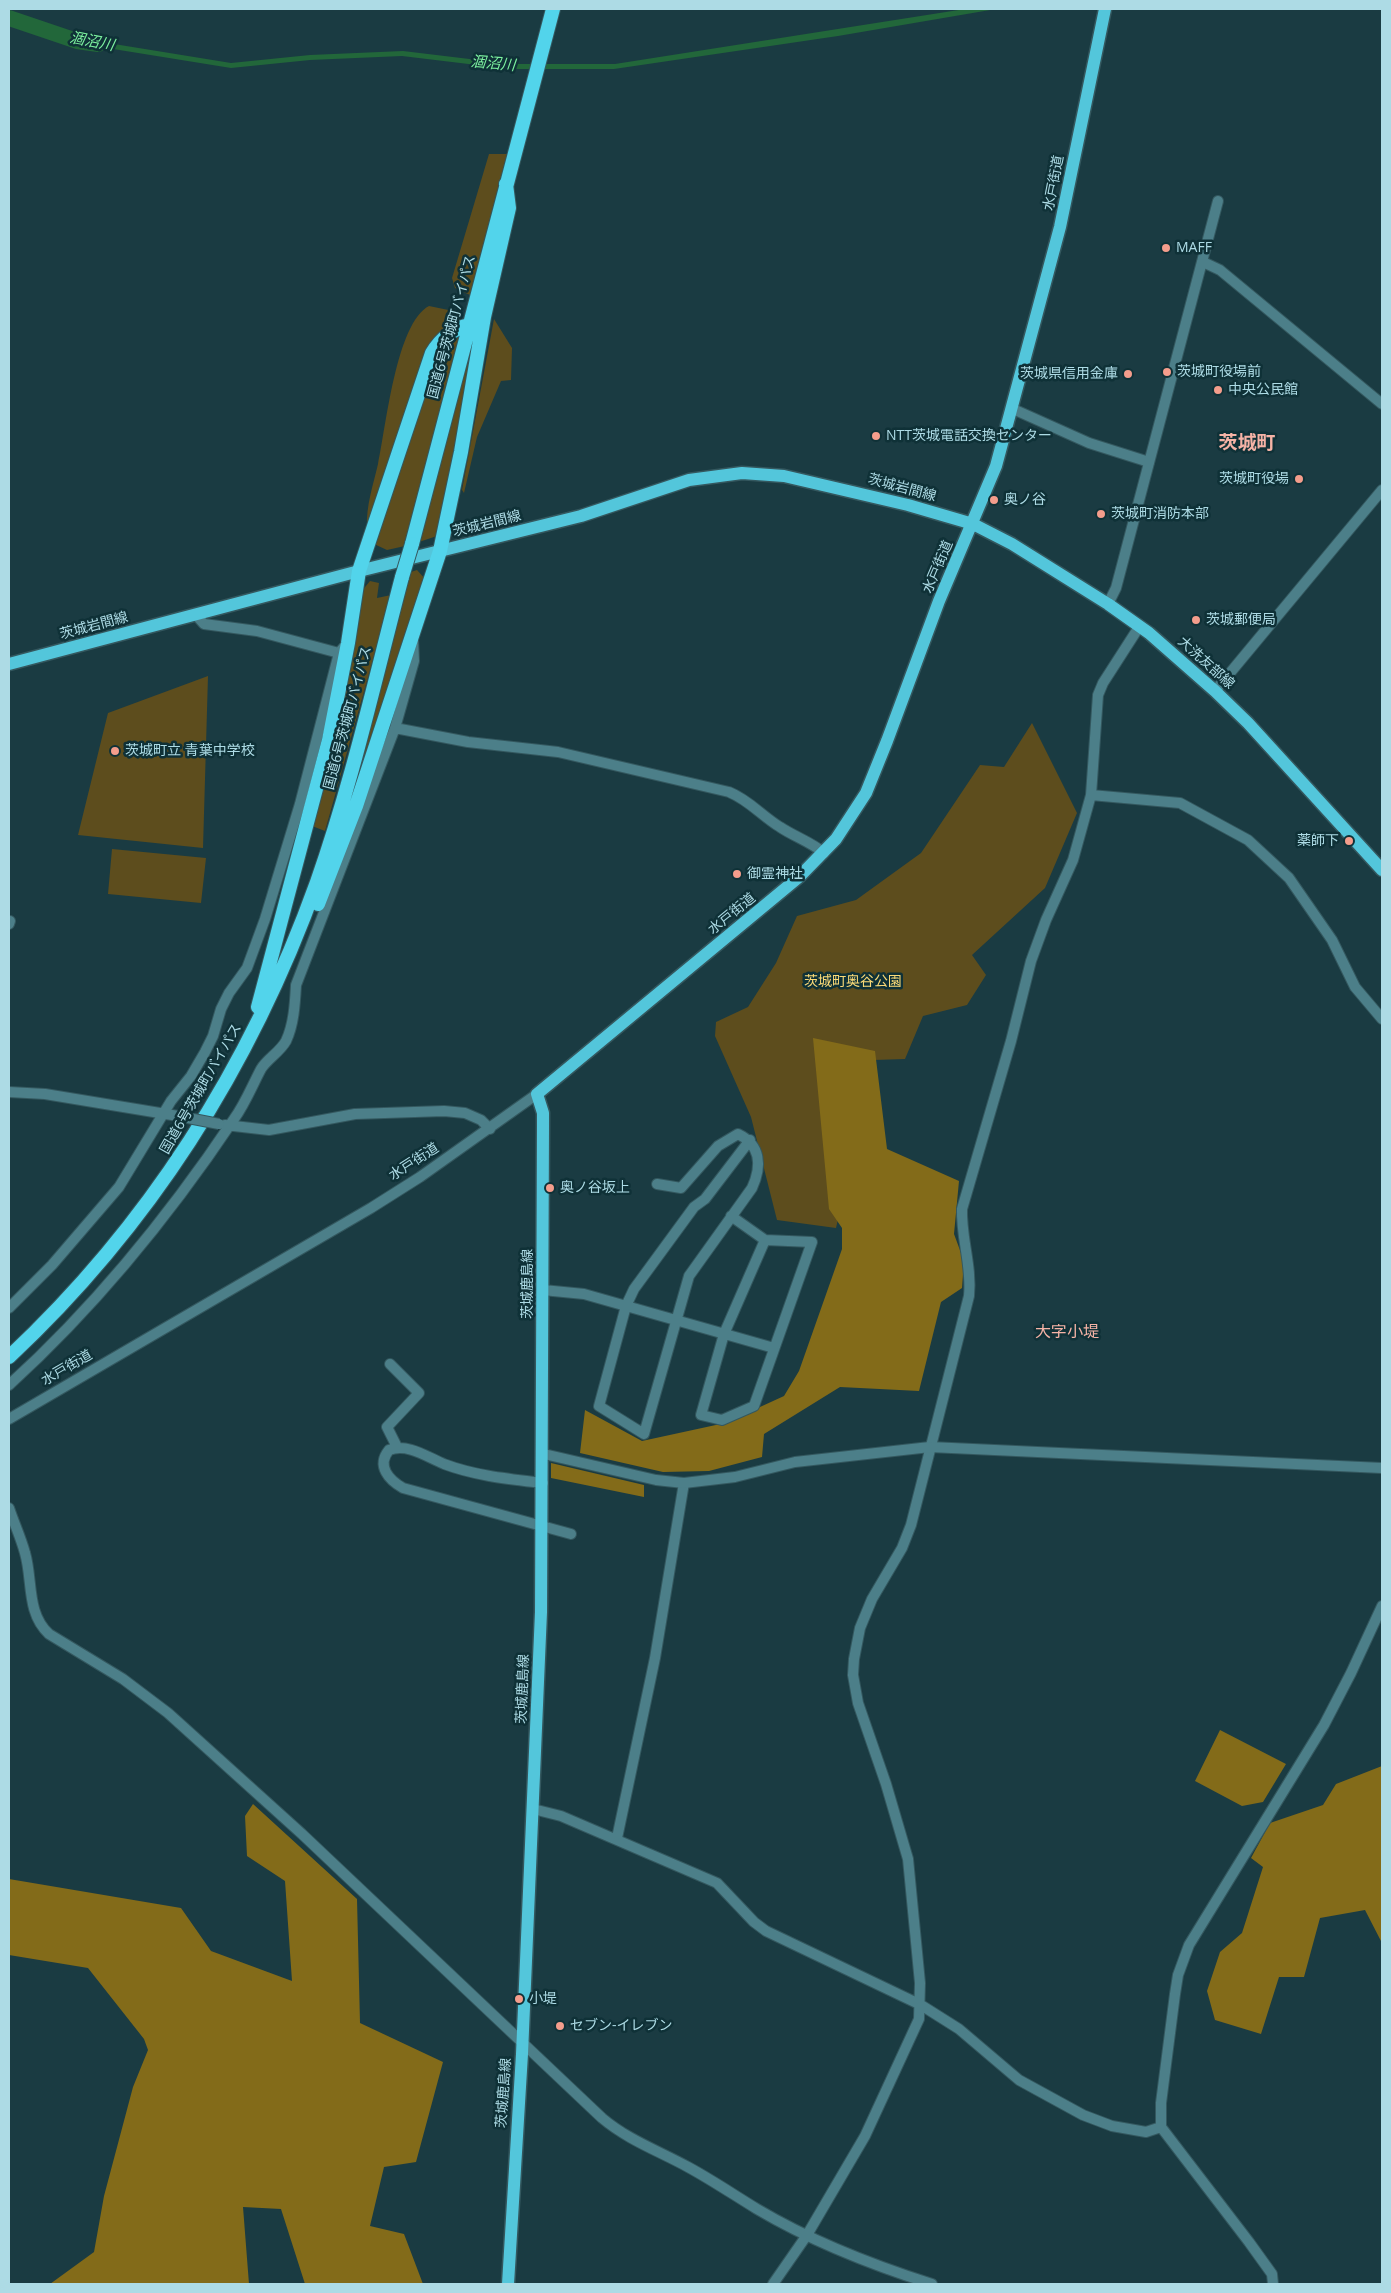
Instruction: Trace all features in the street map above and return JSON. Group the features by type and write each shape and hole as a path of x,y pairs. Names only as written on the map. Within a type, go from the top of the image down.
{"highway":[{"name":"国道6号茨城町バイパス","path":"9,1357 86,1278 144,1208 192,1140 247,1044 265,1008 301,925 340,811 402,577 475,318 506,184 554,9"},
{"path":"265,1008 284,988 356,806 440,550 461,452 475,318"},
{"path":"247,1044 329,740 359,571 432,353 446,336 475,318"}],"main road":[{"name":"水戸街道","path":"537,1094 774,899 824,853 857,809 875,774 939,601 996,466 1013,409 1060,227 1105,9"},
{"name":"茨城岩間線","path":"9,664 440,550 581,516 689,480 738,474 776,475 926,509 972,524"},
{"name":"大洗友部線","path":"972,524 1012,544 1108,604 1139,626 1215,691 1248,723 1382,870"},
{"name":"茨城鹿島線","path":"508,2284 533,1810 543,1528 544,1124 537,1094"}],"street":[{"path":"1108,604 1116,588 1218,201"},
{"path":"1203,262 1220,270 1382,404"},
{"path":"1013,409 1089,444 1149,462"},
{"path":"1215,691 1382,490"},
{"path":"9,1308 52,1265 119,1187 164,1112 196,1068 213,1036 221,1009 229,993 247,968 271,900 344,648 256,631 204,624 196,615"},
{"path":"773,2284 807,2235 878,2111 919,2019 921,2005 908,1859 886,1784 858,1703 854,1675 860,1628 872,1599 902,1548 912,1525 969,1296 970,1270 961,1224 965,1196 1011,1041 1032,961 1046,920 1073,860 1091,795 1098,695 1139,626"},
{"path":"9,1385 53,1345 114,1279 183,1192 262,1068 285,1043 290,1030 296,985 394,728 414,662 412,632"},
{"path":"394,728 468,742 558,752 729,792 745,799 780,827 816,846 824,853"},
{"path":"1091,795 1180,803 1248,840 1289,878 1332,940 1355,987 1382,1019"},
{"path":"9,1092 45,1094 164,1112 224,1125 269,1130 355,1114 444,1111 465,1113 481,1120 490,1129"},
{"name":"水戸街道","path":"9,1419 371,1208 490,1129 537,1094"},
{"path":"657,1184 681,1188 718,1146 738,1134 750,1140 756,1149 757,1176 752,1188 693,1268 675,1320 644,1434 599,1406 626,1306 644,1272 694,1207 704,1199 750,1140"},
{"path":"731,1216 765,1240 812,1242 754,1406 722,1420 701,1415 724,1334 765,1240"},
{"path":"543,1290 584,1294 774,1348"},
{"path":"390,1364 419,1393 387,1427 397,1447"},
{"path":"543,1483 497,1478 469,1472 404,1447 397,1447 386,1453 384,1468 391,1481 403,1488 543,1528 571,1534"},
{"path":"544,1454 656,1480 684,1483 728,1478 795,1462 930,1447 1382,1468"},
{"path":"616,1838 654,1658 684,1483"},
{"path":"9,1508 26,1553 34,1611 41,1626 49,1634 123,1679 168,1713 302,1834 614,2128 646,2147 687,2166 757,2209 807,2235 899,2274 932,2284"},
{"path":"1273,2284 1272,2274 1161,2127 1161,2103 1178,1975 1189,1946 1324,1725 1352,1673 1382,1606"},
{"path":"533,1810 561,1816 717,1883 754,1922 766,1930 921,2005 958,2029 1019,2080 1084,2115 1105,2123 1146,2132 1161,2127"}],"green space":[{"path":"489,154 507,154 470,295 455,288 452,278"},
{"path":"429,306 463,313 461,318 444,330 367,528 369,503 400,354 408,333 418,316"},
{"path":"494,319 512,348 511,380 501,381 477,437 464,493 462,490"},
{"path":"463,332 405,546 387,550 374,544 438,351"},
{"path":"473,340 476,341 440,535 419,542"},
{"path":"417,570 426,580 341,837 411,572"},
{"path":"370,581 379,583 377,598 391,595 325,831 312,826 361,592"},
{"path":"208,676 203,848 78,835 108,713"},
{"name":"茨城町奥谷公園","path":"1032,723 1077,813 1045,888 972,955 986,975 967,1005 923,1016 905,1059 874,1060 836,1228 777,1220 751,1117 715,1036 716,1022 748,1007 776,963 797,916 856,900 921,853 980,765 1004,767"},
{"path":"112,849 206,858 201,903 108,894"}],"shaded area":[{"path":"813,1038 875,1051 887,1149 959,1181 954,1234 964,1261 962,1288 941,1302 919,1391 840,1387 764,1434 762,1457 709,1471 663,1472 580,1453 585,1410 642,1441 725,1423 784,1396 799,1371 842,1249 842,1228 829,1209"},
{"path":"551,1463 644,1485 644,1497 551,1478"},
{"path":"1220,1730 1286,1764 1263,1802 1242,1806 1195,1781"},
{"path":"1382,1766 1382,1943 1365,1910 1320,1918 1304,1977 1279,1977 1261,2034 1215,2020 1207,1991 1220,1952 1242,1933 1263,1867 1251,1858 1270,1823 1323,1805 1336,1784"},
{"path":"253,1804 357,1899 360,2023 443,2062 416,2162 384,2167 370,2226 404,2234 423,2284 305,2284 281,2209 243,2207 249,2284 50,2284 94,2252 104,2196 133,2087 148,2050 144,2039 88,1968 9,1955 9,1879 181,1908 211,1951 292,1981 285,1881 247,1856 245,1816"}],"water":[{"path":"965,9 996,9 838,36 614,69 510,69 402,56 310,60 231,68 76,43 77,38 231,63 310,55 403,51 511,64 615,64"}],"waterway":[{"name":"涸沼川","path":"9,18 77,41 98,44"}],"place":[{"name":"MAFF","path":"1166,248"},
{"name":"茨城町役場前","path":"1167,372"},
{"name":"茨城県信用金庫","path":"1128,374"},
{"name":"中央公民館","path":"1218,390"},
{"name":"NTT茨城電話交換センター","path":"876,436"},
{"name":"茨城町役場","path":"1299,479"},
{"name":"奥ノ谷","path":"994,500"},
{"name":"茨城町消防本部","path":"1101,514"},
{"name":"茨城郵便局","path":"1196,620"},
{"name":"茨城町立 青葉中学校","path":"115,751"},
{"name":"薬師下","path":"1349,841"},
{"name":"御霊神社","path":"737,874"},
{"name":"奥ノ谷坂上","path":"550,1188"},
{"name":"小堤","path":"519,1999"},
{"name":"セブン-イレブン","path":"560,2026"}],"district":[{"name":"茨城町","path":"1247,444"},
{"name":"大字小堤","path":"1067,1332"}]}
